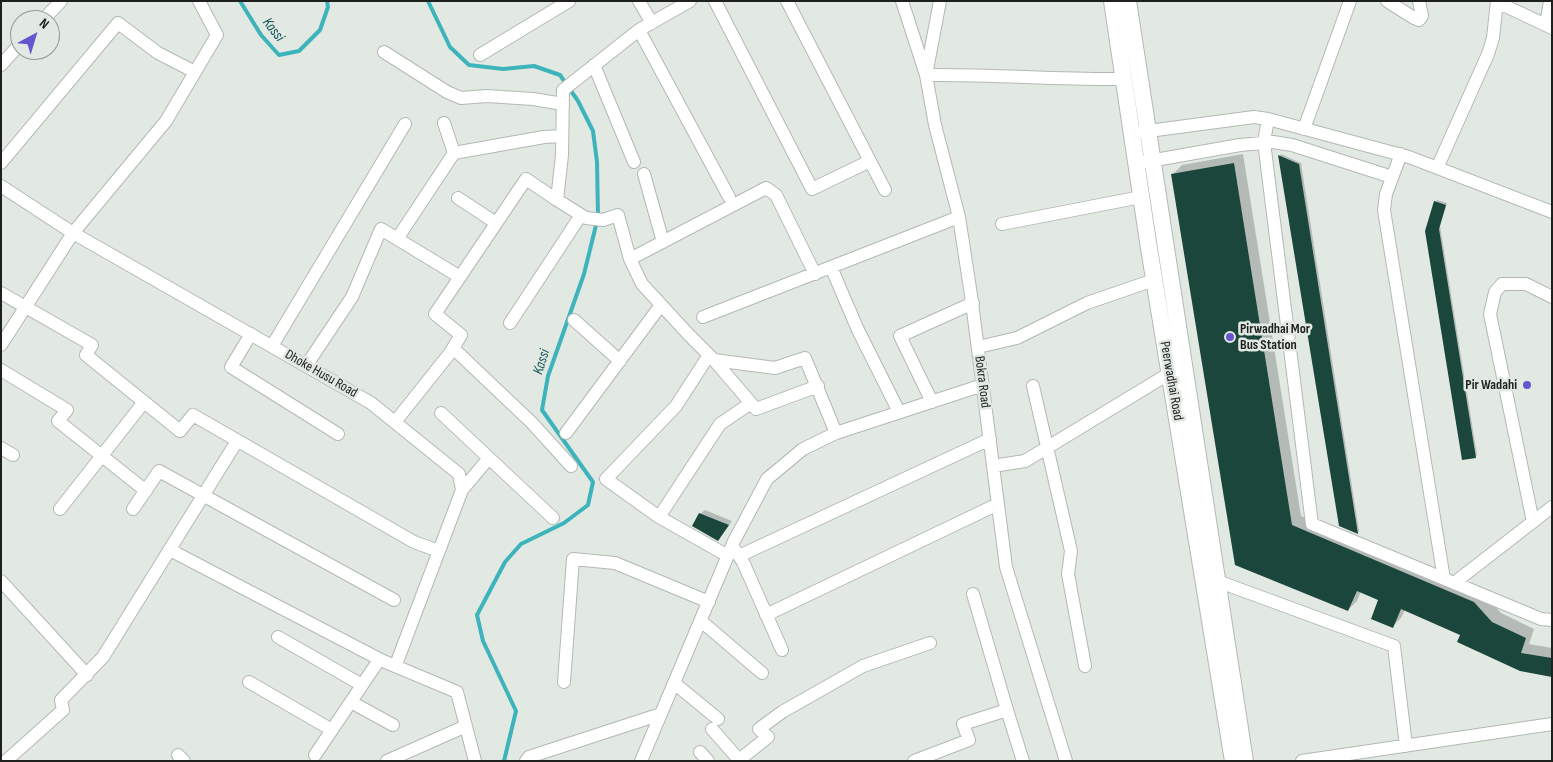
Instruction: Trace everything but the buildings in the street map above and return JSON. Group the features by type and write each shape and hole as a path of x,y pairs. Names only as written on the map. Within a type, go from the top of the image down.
{"main road":[{"name":"Peerwadhai Road","path":"1112,1 1154,280 1233,761"},
{"path":"1128,1 1245,761"}],"street":[{"path":"1,345 73,233 166,121 217,35 199,1"},
{"path":"480,55 569,1"},
{"path":"639,1 652,23"},
{"path":"557,200 562,155 563,90 639,30 690,1"},
{"path":"715,1 812,189 870,161"},
{"path":"788,1 884,190"},
{"name":"Bokra Road","path":"902,1 926,75 935,125 959,217 978,347 1006,567 1066,761"},
{"path":"940,1 926,75 987,75 1071,80 1124,79"},
{"path":"1304,129 1350,1"},
{"path":"1387,1 1419,20 1422,16 1419,1"},
{"path":"1438,166 1488,54 1493,38 1497,2 1549,26 1550,1"},
{"path":"1,163 118,23 158,52 195,72"},
{"path":"639,30 729,197"},
{"path":"384,52 447,92 461,98 487,96 533,99 563,104"},
{"path":"1,65 10,55"},
{"path":"594,65 634,162"},
{"path":"1132,133 1254,117 1268,119 1401,154 1438,166 1552,212"},
{"path":"1268,119 1264,142 1312,524 1541,619 1552,620"},
{"path":"444,123 454,153"},
{"path":"272,346 404,124"},
{"path":"397,239 454,153 544,137 562,136"},
{"path":"1136,164 1264,142 1292,145 1392,177"},
{"path":"1401,154 1386,194 1384,210 1449,581"},
{"path":"644,174 663,242"},
{"path":"395,422 461,335 435,314 526,178 586,218 604,220 618,215 630,259 642,284 712,357 756,409 818,386"},
{"name":"Dhoke Husu Road","path":"1,186 73,233 371,403 459,474 462,490"},
{"path":"630,259 766,188 776,195 815,274"},
{"path":"1002,224 1141,197"},
{"path":"458,198 496,223"},
{"path":"510,323 581,215"},
{"path":"703,317 959,217"},
{"path":"306,366 352,297 381,229 460,277"},
{"path":"831,267 858,330 899,412"},
{"path":"978,347 1017,338 1087,304 1154,280"},
{"path":"1533,522 1490,314 1495,292 1502,284 1526,284 1552,297"},
{"path":"1,293 92,345 86,355 180,431 192,415 414,542 439,551"},
{"path":"932,402 900,336 972,303"},
{"path":"566,433 662,305"},
{"path":"574,320 620,361"},
{"path":"251,334 231,367 338,434"},
{"path":"453,348 532,423 571,466"},
{"path":"712,357 776,368 805,358 836,433"},
{"path":"712,357 676,406 606,479 659,517 733,552 782,650"},
{"path":"1,370 67,410 58,421 146,491"},
{"path":"993,466 1025,460 1170,373"},
{"path":"641,761 700,621 767,479 803,449 836,433 983,385"},
{"path":"1033,386 1071,551 1068,574 1085,666"},
{"path":"60,509 144,402"},
{"path":"659,517 720,424 751,403"},
{"path":"441,412 554,518"},
{"path":"733,552 990,439"},
{"path":"6,761 63,710 61,700 103,657 237,441"},
{"path":"1,448 13,455"},
{"path":"397,662 462,490 490,458"},
{"path":"134,509 159,471 394,600"},
{"path":"766,615 998,504"},
{"path":"1449,581 1552,507"},
{"path":"170,550 379,660 456,692 475,761"},
{"path":"564,682 573,559 615,563 709,602"},
{"path":"1,581 87,675"},
{"path":"1217,581 1394,646 1406,746"},
{"path":"973,594 1023,761"},
{"path":"700,621 762,674"},
{"path":"278,637 362,685"},
{"path":"674,683 715,724 740,760 768,737 759,729 782,712 863,666 930,643"},
{"path":"315,754 379,660"},
{"path":"249,682 332,730"},
{"path":"350,702 393,725"},
{"path":"914,761 969,740 964,724 1007,710"},
{"path":"526,761 528,758 661,714"},
{"path":"1302,761 1552,724"},
{"path":"387,761 466,726"}],"waterway":[{"name":"Kassi","path":"240,1 261,35 279,55 299,51 320,30 328,7 327,1"},
{"name":"Kassi","path":"428,1 450,47 469,65 503,69 534,66 560,75 578,101 593,131 597,162 598,217 584,274 548,376 542,410 593,482 588,505 564,523 521,544 505,562 477,615 483,641 516,711 504,761"}],"place":[{"name":"Pirwadhai Mor Bus Station","path":"1230,337"},
{"name":"Pir Wadahi","path":"1527,385"}]}
